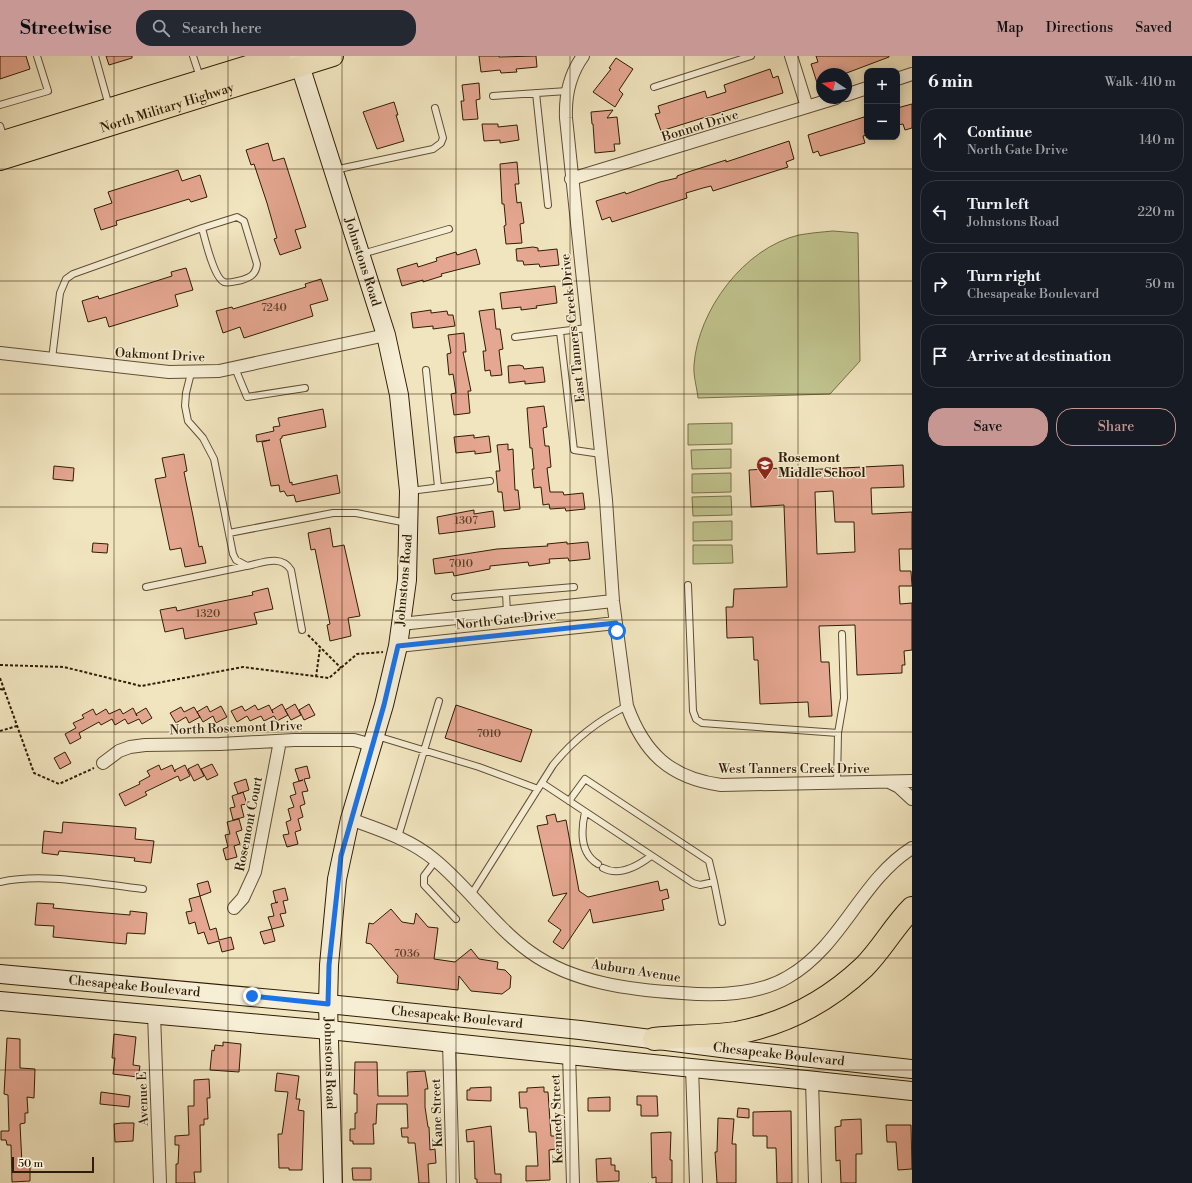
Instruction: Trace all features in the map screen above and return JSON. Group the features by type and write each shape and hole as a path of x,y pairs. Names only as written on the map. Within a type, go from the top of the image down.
{"highway":[{"path":"654,1039 735,1033 782,1021 804,1011 826,998 865,966 912,908"}],"main road":[{"name":"North Military Highway","path":"113,116 257,59 280,56"},
{"name":"North Military Highway","path":"4,147 299,61 333,56"},
{"name":"Johnstons Road","path":"299,61 386,335 399,395 409,491 407,580 401,624 391,649 384,705 350,819 337,879 329,965 328,1004 333,1183"},
{"name":"Chesapeake Boulevard","path":"0,974 328,1004 654,1039 729,1049 912,1069"},
{"name":"Chesapeake Boulevard","path":"0,1000 329,1030 912,1091"}],"street":[{"name":"East Tanners Creek Drive","path":"583,56 575,69 567,91 566,118 571,179 601,454 613,601"},
{"path":"791,56 807,107"},
{"path":"900,77 912,74"},
{"path":"852,93 864,89"},
{"name":"Bonnot Drive","path":"571,179 817,104"},
{"name":"Oakmont Drive","path":"0,353 110,366 191,373 235,368 386,335"},
{"name":"North Gate Drive","path":"401,624 613,601"},
{"name":"West Tanners Creek Drive","path":"613,601 627,706 640,736 650,750 671,769 686,777 705,783 721,785 912,782"},
{"name":"North Gate Drive","path":"391,649 616,623"},
{"name":"North Rosemont Drive","path":"103,763 119,751 130,747 145,745 354,740 365,743 374,742"},
{"name":"Rosemont Court","path":"234,908 243,898 255,872 280,741"},
{"path":"889,782 899,787 912,799"},
{"name":"Auburn Avenue","path":"350,819 398,837 421,849 436,860 514,938 531,952 551,964 573,974 597,981 663,992 724,994 753,990 770,986 802,969 831,941 872,885 886,870 912,848"},
{"name":"Avenue E","path":"154,1014 160,1183"},
{"name":"Kane Street","path":"449,1043 453,1183"},
{"name":"Kennedy Street","path":"569,1055 573,1183"},
{"path":"692,1068 696,1183"},
{"path":"812,1080 815,1183"}],"lane":[{"path":"0,105 48,91 37,56"},
{"path":"95,56 113,116"},
{"path":"193,56 201,80"},
{"path":"654,87 751,56"},
{"path":"493,96 567,91"},
{"path":"536,93 548,205"},
{"path":"334,170 437,147 443,138 435,108"},
{"path":"52,359 60,293 66,279 73,274 202,228 237,217 242,219 257,264 254,275 249,278 228,283 218,278 202,228"},
{"path":"361,254 449,229"},
{"path":"515,337 587,328"},
{"path":"560,332 574,450 601,454"},
{"path":"235,368 247,397 305,388"},
{"path":"426,370 438,488"},
{"path":"191,373 186,393 185,406 188,421 203,438 214,458 236,560 247,566"},
{"path":"409,491 490,481"},
{"path":"229,533 333,513 356,513 409,524"},
{"path":"146,587 278,560 288,565 291,570 302,630"},
{"path":"688,585 693,711 696,719 702,723 838,733"},
{"path":"455,597 574,587"},
{"path":"506,593 507,613"},
{"path":"837,784 838,733 843,708 842,634"},
{"path":"398,837 439,701"},
{"path":"471,895 560,756 579,736 596,723 627,706"},
{"path":"374,742 380,737 479,767 538,789"},
{"path":"568,801 585,779 709,861 722,922"},
{"path":"542,783 693,883 700,885 714,882"},
{"path":"585,812 582,826 586,854 600,866 611,871 631,868 639,866 651,856"},
{"path":"436,860 422,881 456,919"},
{"path":"0,882 13,879 40,878 142,889"}],"path":[{"path":"302,630 341,668"},
{"path":"316,677 320,648"},
{"path":"0,665 64,667 141,686 243,667 329,678 357,654 391,649"},
{"path":"0,678 34,773 59,784 103,763"},
{"path":"0,689 4,690"},
{"path":"0,731 17,726"}],"green space":[{"path":"833,231 858,233 860,361 830,394 698,398 694,369 697,344 704,323 714,303 727,284 743,267 760,253 779,242 799,235"},
{"path":"732,423 732,444 688,445 688,424"},
{"path":"731,449 731,468 692,469 691,450"},
{"path":"731,473 731,492 692,493 692,474"},
{"path":"731,496 732,515 693,516 692,497"},
{"path":"732,521 732,540 693,541 693,522"},
{"path":"693,545 732,545 733,563 693,564"}],"building":[{"path":"0,56 26,56 30,69 0,79"},
{"path":"106,56 132,56 132,58 109,65"},
{"path":"479,56 536,56 537,67 516,69 517,72 501,73 500,70 481,72"},
{"path":"816,56 889,56 852,71 852,68 816,68 816,80 811,64 818,62"},
{"path":"616,58 633,69 619,90 623,94 615,107 593,92 611,69 609,68"},
{"path":"770,69 773,78 778,76 783,93 661,131 655,114 660,113 658,106 705,91 707,98 726,92 724,85"},
{"path":"479,83 480,99 476,100 478,119 463,120 461,101 464,101 462,85"},
{"path":"394,102 398,115 396,115 404,141 377,149 363,112"},
{"path":"912,104 912,128 905,130 903,124 900,124 900,107"},
{"path":"613,110 607,118 617,117 620,144 614,144 615,151 595,153 591,112"},
{"path":"864,117 863,136 865,143 820,156 818,151 813,153 808,135"},
{"path":"482,124 498,124 498,127 517,125 519,140 500,143 500,140 484,141"},
{"path":"789,141 794,159 786,162 788,167 713,191 711,186 686,193 687,198 612,222 610,217 602,220 596,201 625,192 626,194 660,182 677,178 677,176 688,172 726,160 726,162"},
{"path":"268,143 273,161 284,158 306,227 295,230 301,248 280,255 274,239 277,238 267,203 254,164 251,165 246,150"},
{"path":"517,162 519,184 515,184 517,203 521,202 524,223 520,224 522,243 506,244 504,226 506,225 504,204 502,204 500,164"},
{"path":"178,170 182,181 200,175 207,197 191,202 189,199 116,221 117,225 101,230 94,209 112,203 108,192"},
{"path":"533,247 538,248 538,251 557,249 559,265 540,267 539,264 524,265 523,261 517,261 516,249"},
{"path":"476,249 480,264 441,274 442,276 423,282 423,280 402,286 397,269 417,263 418,267 437,261 436,258 456,252 457,255"},
{"path":"186,268 193,290 175,295 178,306 109,327 106,317 88,322 82,301 98,296 99,299 172,276 171,272"},
{"path":"321,279 328,300 310,305 313,316 244,338 240,327 223,333 216,311 232,307 233,309 306,287 305,284"},
{"path":"555,286 557,303 521,310 521,307 502,309 500,293"},
{"path":"494,309 496,329 500,329 503,349 499,350 502,375 491,376 490,370 485,371 483,351 486,351 479,311"},
{"path":"431,310 431,313 447,311 448,315 453,315 455,326 433,329 433,326 413,328 411,313"},
{"path":"464,333 466,352 463,352 471,391 468,391 470,413 454,415 451,394 456,393 453,374 449,375 447,354 451,353 448,335"},
{"path":"508,366 523,366 524,369 543,367 545,382 525,384 525,381 509,383"},
{"path":"544,406 547,427 543,428 545,446 549,446 551,467 547,468 550,492 563,492 564,495 583,493 585,509 566,511 565,508 550,509 549,504 543,505 541,487 534,488 532,469 534,469 532,448 530,448 527,408"},
{"path":"323,409 326,427 282,436 280,439 290,483 292,482 292,485 337,475 340,493 296,502 294,495 287,496 284,491 280,492 279,485 271,486 262,442 270,440 257,442 256,435 274,431 273,427 280,426 278,418"},
{"path":"474,435 474,438 489,436 491,452 475,454 475,451 456,453 454,437"},
{"path":"508,444 508,450 513,449 515,490 518,490 520,509 504,511 502,492 498,492 496,471 500,471 497,445"},
{"path":"184,454 187,471 184,472 199,547 202,546 206,563 185,567 181,548 170,550 155,479 166,477 162,458"},
{"path":"903,465 904,487 871,488 872,514 912,512 912,549 899,549 900,571 911,571 912,586 899,586 900,604 912,603 912,650 904,651 905,665 902,665 902,673 857,675 855,625 819,626 821,662 829,662 832,716 809,717 808,702 760,704 758,660 754,660 753,637 727,638 726,607 733,607 734,589 787,587 784,505 751,507 749,470 781,468 782,471","holes":["833,491 835,522 854,522 855,552 817,554 815,492"]},
{"path":"54,466 74,468 73,481 53,479"},
{"path":"474,510 474,514 493,511 495,527 439,534 437,517"},
{"path":"330,528 333,547 344,545 360,616 348,618 351,636 330,641 327,625 330,624 315,549 311,550 308,533"},
{"path":"567,542 567,544 588,542 590,559 569,561 568,558 549,559 550,563 529,566 528,562 490,566 490,569 454,576 453,572 435,574 433,559 497,549 548,546 547,544"},
{"path":"93,543 108,544 107,553 92,552"},
{"path":"268,588 273,609 254,613 257,624 185,639 183,628 165,632 160,610 176,607 177,611 253,595 252,592"},
{"path":"282,704 288,715 277,721 274,716 264,721 261,716 250,721 247,716 237,722 231,711 242,706 245,711 255,705 258,710 269,705 273,713 272,710"},
{"path":"295,704 301,715 291,720 285,710"},
{"path":"309,704 315,715 304,720 299,710"},
{"path":"456,705 532,730 521,762 445,738"},
{"path":"207,706 210,712 221,706 227,717 216,723 213,716 203,722 197,712"},
{"path":"181,707 184,712 194,707 200,717 189,723 186,717 176,723 170,713"},
{"path":"133,708 136,714 146,708 152,718 142,724 139,719 128,724 125,719 115,725 112,719 101,725 99,722 79,733 81,738 70,744 65,734 76,728 73,723 84,718 82,715 93,709 96,715 106,709 109,714 120,709 123,714"},
{"path":"65,752 71,763 60,769 54,758"},
{"path":"198,764 204,776 194,781 188,769"},
{"path":"212,764 218,775 207,780 201,769"},
{"path":"159,765 161,770 172,765 175,772 175,770 185,765 190,776 180,781 178,776 145,792 147,795 125,806 119,794 140,784 139,782 150,776 147,771"},
{"path":"307,766 310,778 304,779 308,791 302,792 305,804 300,806 303,817 298,819 301,830 295,832 298,844 287,847 283,835 289,834 286,822 291,820 288,809 294,807 290,796 296,794 293,783 303,780 299,781 295,769"},
{"path":"246,779 249,790 238,794 234,783"},
{"path":"243,792 247,804 241,805 244,817 233,820 230,808 235,807 232,796"},
{"path":"555,814 557,822 566,820 579,891 588,897 658,881 660,891 667,889 669,898 662,900 664,910 593,923 590,909 563,949 553,942 561,930 548,921 567,893 553,896 537,826 548,824 546,816"},
{"path":"239,819 242,830 236,832 240,844 234,846 237,857 226,860 223,849 228,847 225,835 230,834 227,822"},
{"path":"63,822 136,828 135,839 154,841 151,863 134,861 135,858 95,854 59,851 58,855 42,853 44,831 62,833"},
{"path":"208,881 211,892 200,896 197,884"},
{"path":"285,888 288,900 283,901 286,913 280,914 284,926 272,929 268,917 274,916 271,904 276,903 273,891"},
{"path":"200,896 210,930 216,928 219,940 231,937 234,949 222,952 219,941 208,944 204,932 198,934 195,922 189,924 186,912 192,911 189,899"},
{"path":"37,903 54,904 53,908 94,912 130,915 130,911 147,913 145,934 127,933 126,944 53,937 54,926 35,925"},
{"path":"391,909 402,922 414,924 416,913 428,927 438,928 434,959 455,962 471,949 479,959 498,962 497,969 505,970 511,976 510,988 502,994 471,991 459,976 458,990 397,983 398,976 371,944 366,943 369,923 373,924"},
{"path":"272,929 275,941 264,944 260,932"},
{"path":"114,1034 136,1037 133,1065 140,1066 138,1077 113,1074 115,1058 112,1058"},
{"path":"7,1038 20,1039 20,1068 35,1069 34,1098 27,1097 28,1113 25,1113 25,1123 20,1124 22,1164 30,1164 30,1181 12,1182 11,1145 7,1145 6,1140 1,1140 1,1131 9,1131 8,1095 4,1094"},
{"path":"223,1042 241,1044 239,1072 210,1070 212,1050 214,1051 215,1045 223,1046"},
{"path":"355,1062 377,1062 378,1096 408,1096 407,1072 425,1071 428,1089 425,1089 425,1107 429,1127 430,1150 435,1149 436,1163 428,1164 429,1183 419,1183 415,1143 408,1143 408,1137 402,1137 401,1128 408,1128 407,1104 377,1104 376,1124 373,1124 374,1144 353,1144 353,1141 350,1141 350,1129 355,1129 355,1113 357,1113 357,1094 354,1094"},
{"path":"277,1073 299,1076 296,1099 300,1099 298,1110 304,1111 302,1170 279,1168 278,1134 282,1134 288,1092 275,1091"},
{"path":"209,1079 210,1098 207,1098 208,1119 204,1119 204,1125 200,1125 201,1172 194,1172 195,1183 176,1183 176,1164 178,1164 179,1145 175,1145 175,1136 189,1135 188,1106 194,1106 194,1080"},
{"path":"491,1087 491,1101 467,1100 467,1090 470,1090 470,1088"},
{"path":"544,1087 544,1092 548,1092 551,1136 555,1136 556,1149 549,1150 550,1180 526,1181 526,1166 538,1166 536,1132 529,1132 527,1108 520,1108 519,1092 527,1092 527,1088"},
{"path":"101,1092 130,1096 129,1107 100,1104"},
{"path":"637,1096 657,1096 658,1116 641,1116 641,1105 637,1105"},
{"path":"610,1097 610,1111 588,1111 588,1098"},
{"path":"738,1108 749,1109 749,1118 737,1117"},
{"path":"791,1111 792,1183 777,1183 776,1148 767,1148 767,1136 753,1136 753,1112"},
{"path":"718,1118 734,1119 732,1144 736,1144 736,1183 717,1183 715,1152 717,1152"},
{"path":"861,1119 862,1154 856,1154 856,1183 841,1183 840,1160 836,1161 835,1127 841,1126 841,1120"},
{"path":"134,1123 133,1141 115,1142 114,1124"},
{"path":"886,1125 911,1125 912,1169 898,1170 896,1142 887,1142"},
{"path":"491,1126 495,1174 501,1174 501,1183 477,1183 477,1179 475,1179 474,1141 467,1142 466,1130"},
{"path":"671,1132 670,1160 672,1160 672,1183 656,1183 656,1177 652,1178 651,1133"},
{"path":"611,1158 611,1165 615,1165 615,1171 619,1171 619,1181 597,1182 596,1159"},
{"path":"352,1168 371,1168 371,1180 353,1180"}],"place":[{"name":"Rosemont Middle School","path":"765,480"}],"route":[{"path":"252,996 328,1004 329,965 337,879 341,856 350,819 374,742 398,646 616,623 617,631"}]}
